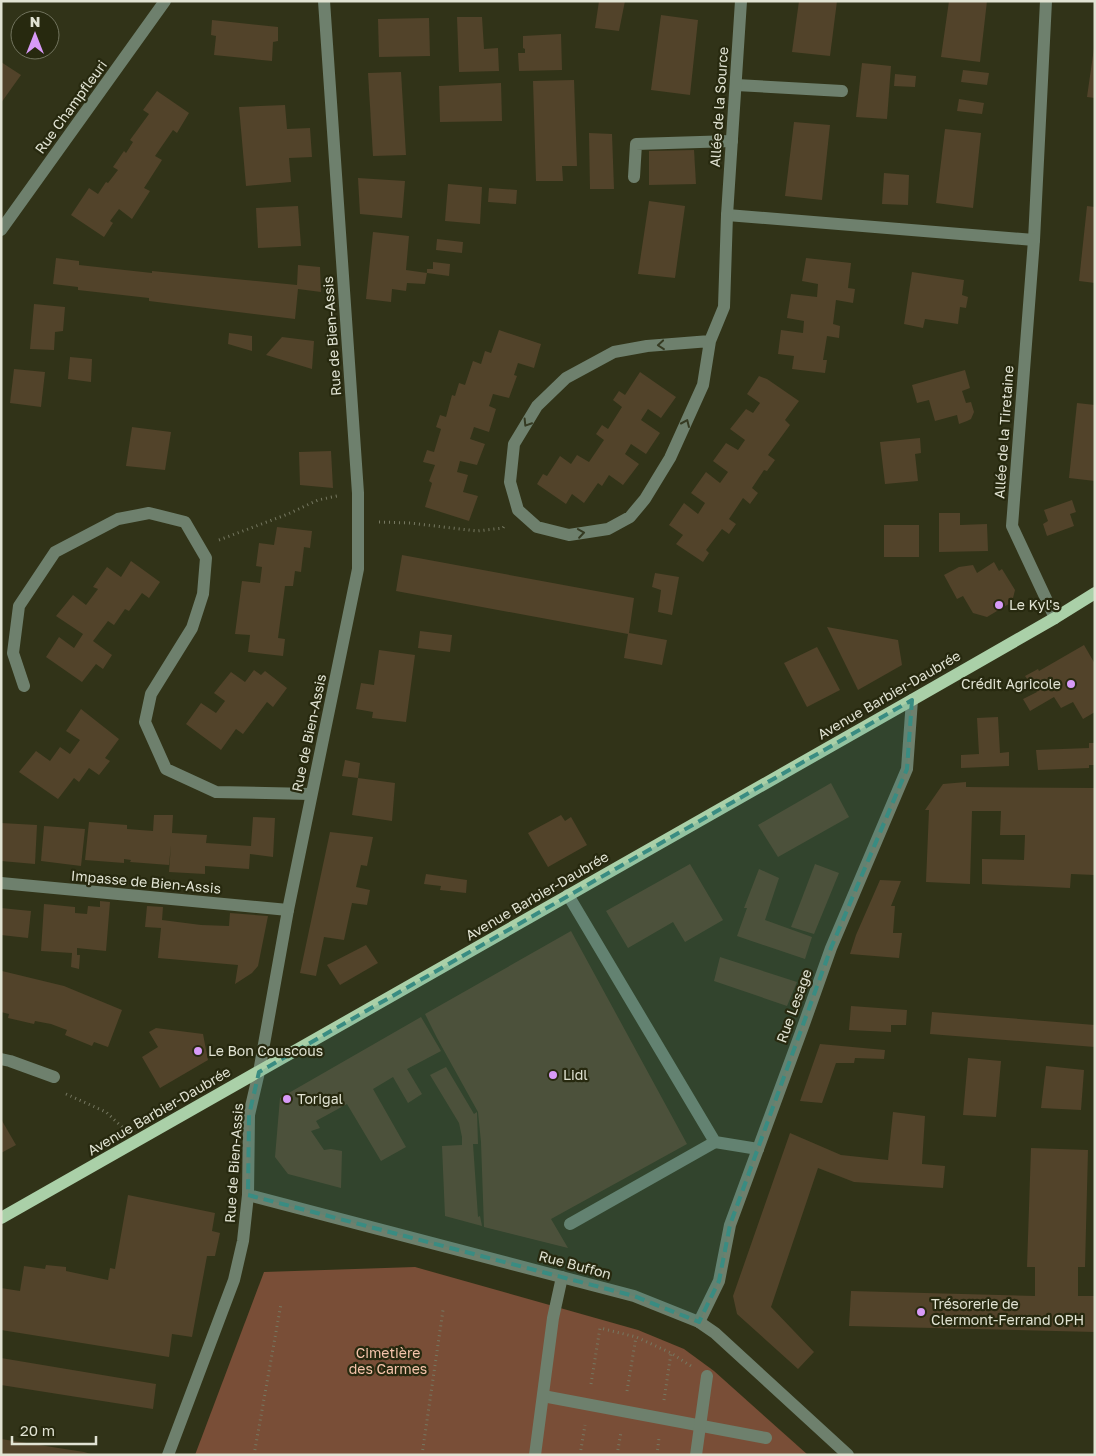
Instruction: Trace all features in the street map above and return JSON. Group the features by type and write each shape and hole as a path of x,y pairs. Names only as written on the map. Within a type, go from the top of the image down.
{"main road":[{"name":"Avenue Barbier-Daubrée","path":"1,1218 1092,596"}],"street":[{"name":"Rue Champfleuri","path":"1,230 165,1"},
{"name":"Rue de Bien-Assis","path":"168,1455 234,1280 243,1241 248,1195 249,1116 259,1072 288,910 358,569 358,493 324,1"},
{"name":"Allée de la Source","path":"518,510 537,527 569,535 608,529 630,517 645,499 670,458 703,384 710,341 724,307 727,215 741,1"},
{"name":"Allée de la Tiretaine","path":"1046,1 1034,240 1012,526 1055,618"},
{"path":"736,85 842,91"},
{"path":"634,177 636,144 732,141"},
{"path":"727,215 1034,240"},
{"path":"518,510 510,482 514,444 537,406 566,378 614,352 647,346 710,341"},
{"path":"24,686 13,653 19,606 55,552 118,518 148,513 185,522 206,558 203,594 192,628 151,694 145,722 166,769 216,792 312,794"},
{"name":"Rue Lesage","path":"699,1322 719,1281 730,1224 831,948 907,769 912,700"},
{"name":"Impasse de Bien-Assis","path":"1,883 288,910"},
{"path":"568,895 716,1142"},
{"path":"1,1059 54,1077"},
{"path":"570,1224 716,1142 758,1149"},
{"name":"Rue Buffon","path":"248,1195 634,1296 699,1322 715,1333 848,1455"},
{"path":"535,1455 553,1318 562,1277"},
{"path":"696,1455 707,1376"},
{"path":"543,1396 766,1438"}],"path":[{"path":"200,547 288,514 318,500 358,493"},
{"path":"358,521 410,523 477,532 504,528 518,510"},
{"path":"54,1077 59,1090 106,1112 137,1141"},
{"path":"254,1455 281,1304"},
{"path":"422,1455 443,1310"},
{"path":"580,1455 600,1328 636,1337 671,1353 707,1376"}],"highlighted area":[{"path":"912,700 907,769 831,948 730,1225 719,1281 699,1322 634,1296 248,1195 249,1115 259,1072"}],"green space":[{"name":"Cimetière des Carmes","path":"415,1267 638,1330 684,1349 714,1371 808,1455 195,1455 264,1272"}],"building":[{"path":"599,1 625,1 619,31 595,28"},
{"path":"799,1 837,1 830,56 792,52"},
{"path":"949,1 987,1 980,62 941,57"},
{"path":"661,15 698,20 690,95 651,90"},
{"path":"457,17 482,17 484,49 498,48 499,71 459,72"},
{"path":"429,18 430,56 379,57 378,19"},
{"path":"212,20 278,27 278,41 273,42 272,61 214,55 216,36 211,35"},
{"path":"561,34 562,70 519,71 518,53 525,53 523,36"},
{"path":"1095,49 1095,98 1087,97"},
{"path":"1,62 21,75 1,103"},
{"path":"862,63 891,66 887,119 856,117"},
{"path":"963,70 989,73 987,85 961,82"},
{"path":"401,72 406,155 373,156 368,73"},
{"path":"895,74 916,76 915,87 894,86"},
{"path":"574,80 577,166 562,166 563,181 536,181 533,81"},
{"path":"501,83 502,121 440,122 439,86"},
{"path":"157,91 189,113 177,133 173,130 155,156 162,160 144,188 150,191 132,219 119,209 110,221 113,223 104,237 71,215 89,188 98,194 106,182 108,183 118,170 113,167 133,142 130,140 149,114 143,110"},
{"path":"959,99 984,103 982,114 957,111"},
{"path":"285,105 287,129 310,128 312,157 289,158 291,182 246,186 239,107"},
{"path":"794,122 830,125 822,200 785,196"},
{"path":"945,129 981,133 973,208 936,203"},
{"path":"589,133 612,134 614,189 590,189"},
{"path":"694,150 696,184 649,185 649,151"},
{"path":"884,173 909,175 908,205 882,204"},
{"path":"358,178 405,181 402,218 360,214"},
{"path":"448,184 482,187 480,224 445,221"},
{"path":"489,188 517,190 516,204 488,202"},
{"path":"649,201 685,206 675,278 638,274"},
{"path":"298,206 301,246 258,248 256,208"},
{"path":"1087,206 1095,207 1095,283 1079,281"},
{"path":"373,232 409,236 406,270 427,273 425,284 407,283 406,291 392,289 391,302 366,299"},
{"path":"437,239 463,242 462,253 436,250"},
{"path":"56,258 79,261 79,265 297,285 298,265 320,267 321,292 298,289 295,319 149,301 149,298 78,290 78,287 53,284"},
{"path":"806,258 851,263 848,288 855,289 853,303 836,300 833,324 840,326 839,338 827,336 823,360 827,360 825,373 792,369 794,356 778,354 781,330 803,333 804,321 787,318 791,294 817,297 818,284 802,281"},
{"path":"433,262 450,264 449,276 427,273 427,269 433,269"},
{"path":"912,272 964,280 962,295 968,297 966,308 960,307 958,324 925,319 923,328 904,324"},
{"path":"34,304 65,307 63,331 55,332 54,350 30,349"},
{"path":"499,330 541,344 534,368 518,363 514,375 517,376 509,398 493,394 489,406 496,409 489,432 474,427 470,439 485,444 477,465 460,461 457,472 468,475 463,492 478,496 469,521 425,507 432,483 429,481 435,465 423,462 427,450 434,452 441,429 436,427 440,415 446,417 452,395 455,396 459,383 465,385 473,361 481,364 485,351 491,353"},
{"path":"229,333 252,336 252,351 228,344"},
{"path":"282,337 314,341 312,369 266,355"},
{"path":"70,357 92,359 91,382 68,379"},
{"path":"14,369 45,372 41,407 10,403"},
{"path":"965,370 970,388 962,391 966,403 971,402 974,412 971,419 959,424 957,415 935,421 929,400 917,403 912,385"},
{"path":"640,372 676,397 661,418 648,409 641,420 660,433 646,454 631,444 625,454 639,464 623,485 609,475 602,486 598,483 584,503 572,494 566,504 537,484 543,474 547,476 560,456 571,464 577,455 589,462 604,440 596,434 602,425 608,429 622,407 613,400 619,391 625,395"},
{"path":"759,376 767,379 799,401 785,420 790,425 768,455 775,460 767,471 764,470 752,488 758,493 750,504 743,498 729,519 736,524 729,534 722,529 706,550 709,553 703,562 676,544 683,535 669,525 684,503 698,514 705,503 691,493 706,472 720,483 728,472 713,461 726,443 738,450 745,440 730,429 746,409 753,413 760,403 747,394"},
{"path":"1077,403 1095,405 1095,481 1069,478"},
{"path":"132,427 171,432 165,470 126,466"},
{"path":"920,438 921,453 915,454 918,481 885,484 880,442"},
{"path":"331,451 333,488 300,485 299,452"},
{"path":"1072,500 1076,512 1070,514 1074,526 1047,536 1043,524 1048,521 1044,510"},
{"path":"939,513 960,513 960,525 987,524 988,551 939,552"},
{"path":"884,525 919,525 919,557 884,557"},
{"path":"277,527 312,531 310,548 304,547 301,572 295,571 293,586 285,586 278,638 285,639 283,656 248,652 250,635 235,634 242,581 260,583 262,567 256,566 259,543 274,545"},
{"path":"402,555 634,598 629,633 667,640 662,665 624,658 628,634 396,591"},
{"path":"131,561 160,582 149,598 142,593 129,611 125,609 114,625 108,621 93,641 112,655 103,669 96,664 82,682 46,657 59,637 74,648 83,634 56,616 73,595 86,605 98,589 93,587 107,567 121,577"},
{"path":"994,562 999,571 1002,569 1015,590 1012,602 987,617 973,613 963,596 957,599 944,575 959,567 973,565 977,573"},
{"path":"655,573 679,577 672,615 658,612 661,590 652,587"},
{"path":"827,627 898,640 902,665 858,690"},
{"path":"420,631 452,635 450,652 418,648"},
{"name":"Crédit Agricole","path":"1084,645 1095,664 1095,712 1083,719 1073,702 1061,708 1054,697 1030,711 1023,699 1037,692 1025,676 1038,669 1039,671"},
{"path":"817,647 840,690 807,707 784,663"},
{"path":"379,650 415,655 406,722 372,718 373,712 356,709 361,683 374,685"},
{"path":"254,670 261,675 265,671 287,688 273,707 267,702 243,734 236,729 221,750 186,724 201,703 216,713 225,701 214,693 231,672 245,682"},
{"path":"81,709 119,739 105,758 110,761 99,775 89,768 79,782 74,778 58,799 19,772 36,751 50,761 60,747 70,754 80,740 66,731"},
{"path":"998,717 1000,753 1009,752 1009,766 961,768 961,755 979,754 977,718"},
{"path":"1089,743 1095,743 1095,765 1089,765 1089,768 1038,770 1036,750 1089,748"},
{"path":"345,760 360,763 358,778 342,776"},
{"path":"358,778 395,783 392,821 352,815"},
{"path":"966,782 966,787 1095,788 1095,875 1071,874 1070,888 982,884 982,859 1024,860 1025,835 1000,835 1001,811 972,811 970,884 926,882 929,810 925,810 943,784"},
{"path":"831,783 849,817 778,857 758,825"},
{"path":"154,815 173,815 172,833 207,835 206,843 251,846 253,817 275,818 273,857 250,854 249,869 205,866 205,874 169,872 171,845 169,865 130,862 131,860 124,859 124,863 85,860 89,822 127,825 127,829 153,831"},
{"path":"561,815 565,821 571,817 587,845 548,867 528,833"},
{"path":"1,823 37,825 35,864 1,861"},
{"path":"44,826 85,829 81,866 41,861"},
{"path":"330,832 373,837 367,866 361,865 356,887 370,890 367,905 352,903 344,940 324,937 316,976 300,973"},
{"path":"690,864 723,920 685,942 673,922 628,948 606,911"},
{"path":"815,864 839,873 814,934 791,927"},
{"path":"759,869 779,878 765,920 812,937 805,959 737,936 747,908 744,908"},
{"path":"426,874 467,880 466,893 440,890 441,886 424,884"},
{"path":"880,880 901,881 891,906 895,906 893,933 902,933 899,958 850,954 856,935"},
{"path":"100,901 110,902 106,951 77,948 77,955 80,955 79,969 71,967 72,953 41,951 44,904 75,907 75,913 87,914 88,906 100,907"},
{"path":"147,906 163,907 162,920 201,925 229,926 230,913 268,916 258,966 252,973 235,984 238,965 158,958 161,928 145,927"},
{"path":"1,908 31,911 28,938 1,935"},
{"name":"Lidl","path":"571,931 687,1144 551,1219 568,1248 484,1227 478,1112 425,1014"},
{"path":"366,945 378,963 340,985 327,965"},
{"path":"720,957 797,982 787,1006 714,981"},
{"path":"2,971 64,986 122,1010 108,1047 94,1042 92,1046 65,1035 67,1030 51,1024 35,1021 34,1024 8,1018 9,1014 1,1012"},
{"path":"851,1006 907,1010 906,1025 891,1025 891,1032 849,1030"},
{"path":"932,1012 1095,1025 1095,1047 930,1034"},
{"path":"421,1017 441,1051 407,1069 422,1094 408,1103 393,1077 373,1089 406,1147 381,1161 347,1104 316,1121 320,1128 311,1131 324,1150 342,1151 341,1188 288,1174 275,1157 280,1098"},
{"path":"156,1028 203,1034 208,1060 160,1088 142,1057 158,1047 149,1032"},
{"path":"820,1044 885,1050 884,1059 855,1058 854,1063 836,1063 822,1103 800,1101"},
{"path":"968,1058 1001,1061 996,1117 963,1115"},
{"path":"1046,1066 1084,1070 1081,1110 1041,1108"},
{"path":"446,1067 474,1114 477,1112 478,1144 473,1144 478,1217 480,1216 482,1226 445,1216 442,1146 462,1145 459,1123 430,1075"},
{"path":"893,1112 925,1116 922,1164 945,1166 943,1188 854,1182 818,1168 771,1307 814,1352 798,1369 737,1314 733,1296 790,1133 841,1155 888,1160"},
{"path":"1,1119 16,1145 1,1153"},
{"path":"1031,1148 1088,1150 1085,1267 1078,1267 1078,1296 1095,1296 1095,1332 849,1326 851,1291 1035,1296 1035,1267 1027,1267"},
{"path":"128,1195 215,1213 212,1231 220,1233 215,1256 207,1256 192,1337 172,1334 169,1357 1,1330 1,1288 20,1291 24,1266 45,1269 46,1265 66,1267 66,1271 108,1280 110,1268 115,1269"},
{"path":"1,1358 156,1384 153,1409 1,1385"},
{"path":"1,1439 84,1452 94,1455 1,1455"}],"place":[{"name":"Le Kyl's","path":"999,605"},
{"name":"Crédit Agricole","path":"1071,684"},
{"name":"Le Bon Couscous","path":"198,1051"},
{"name":"Lidl","path":"553,1075"},
{"name":"Torigal","path":"287,1099"},
{"name":"Trésorerie de Clermont-Ferrand OPH","path":"921,1312"}]}
